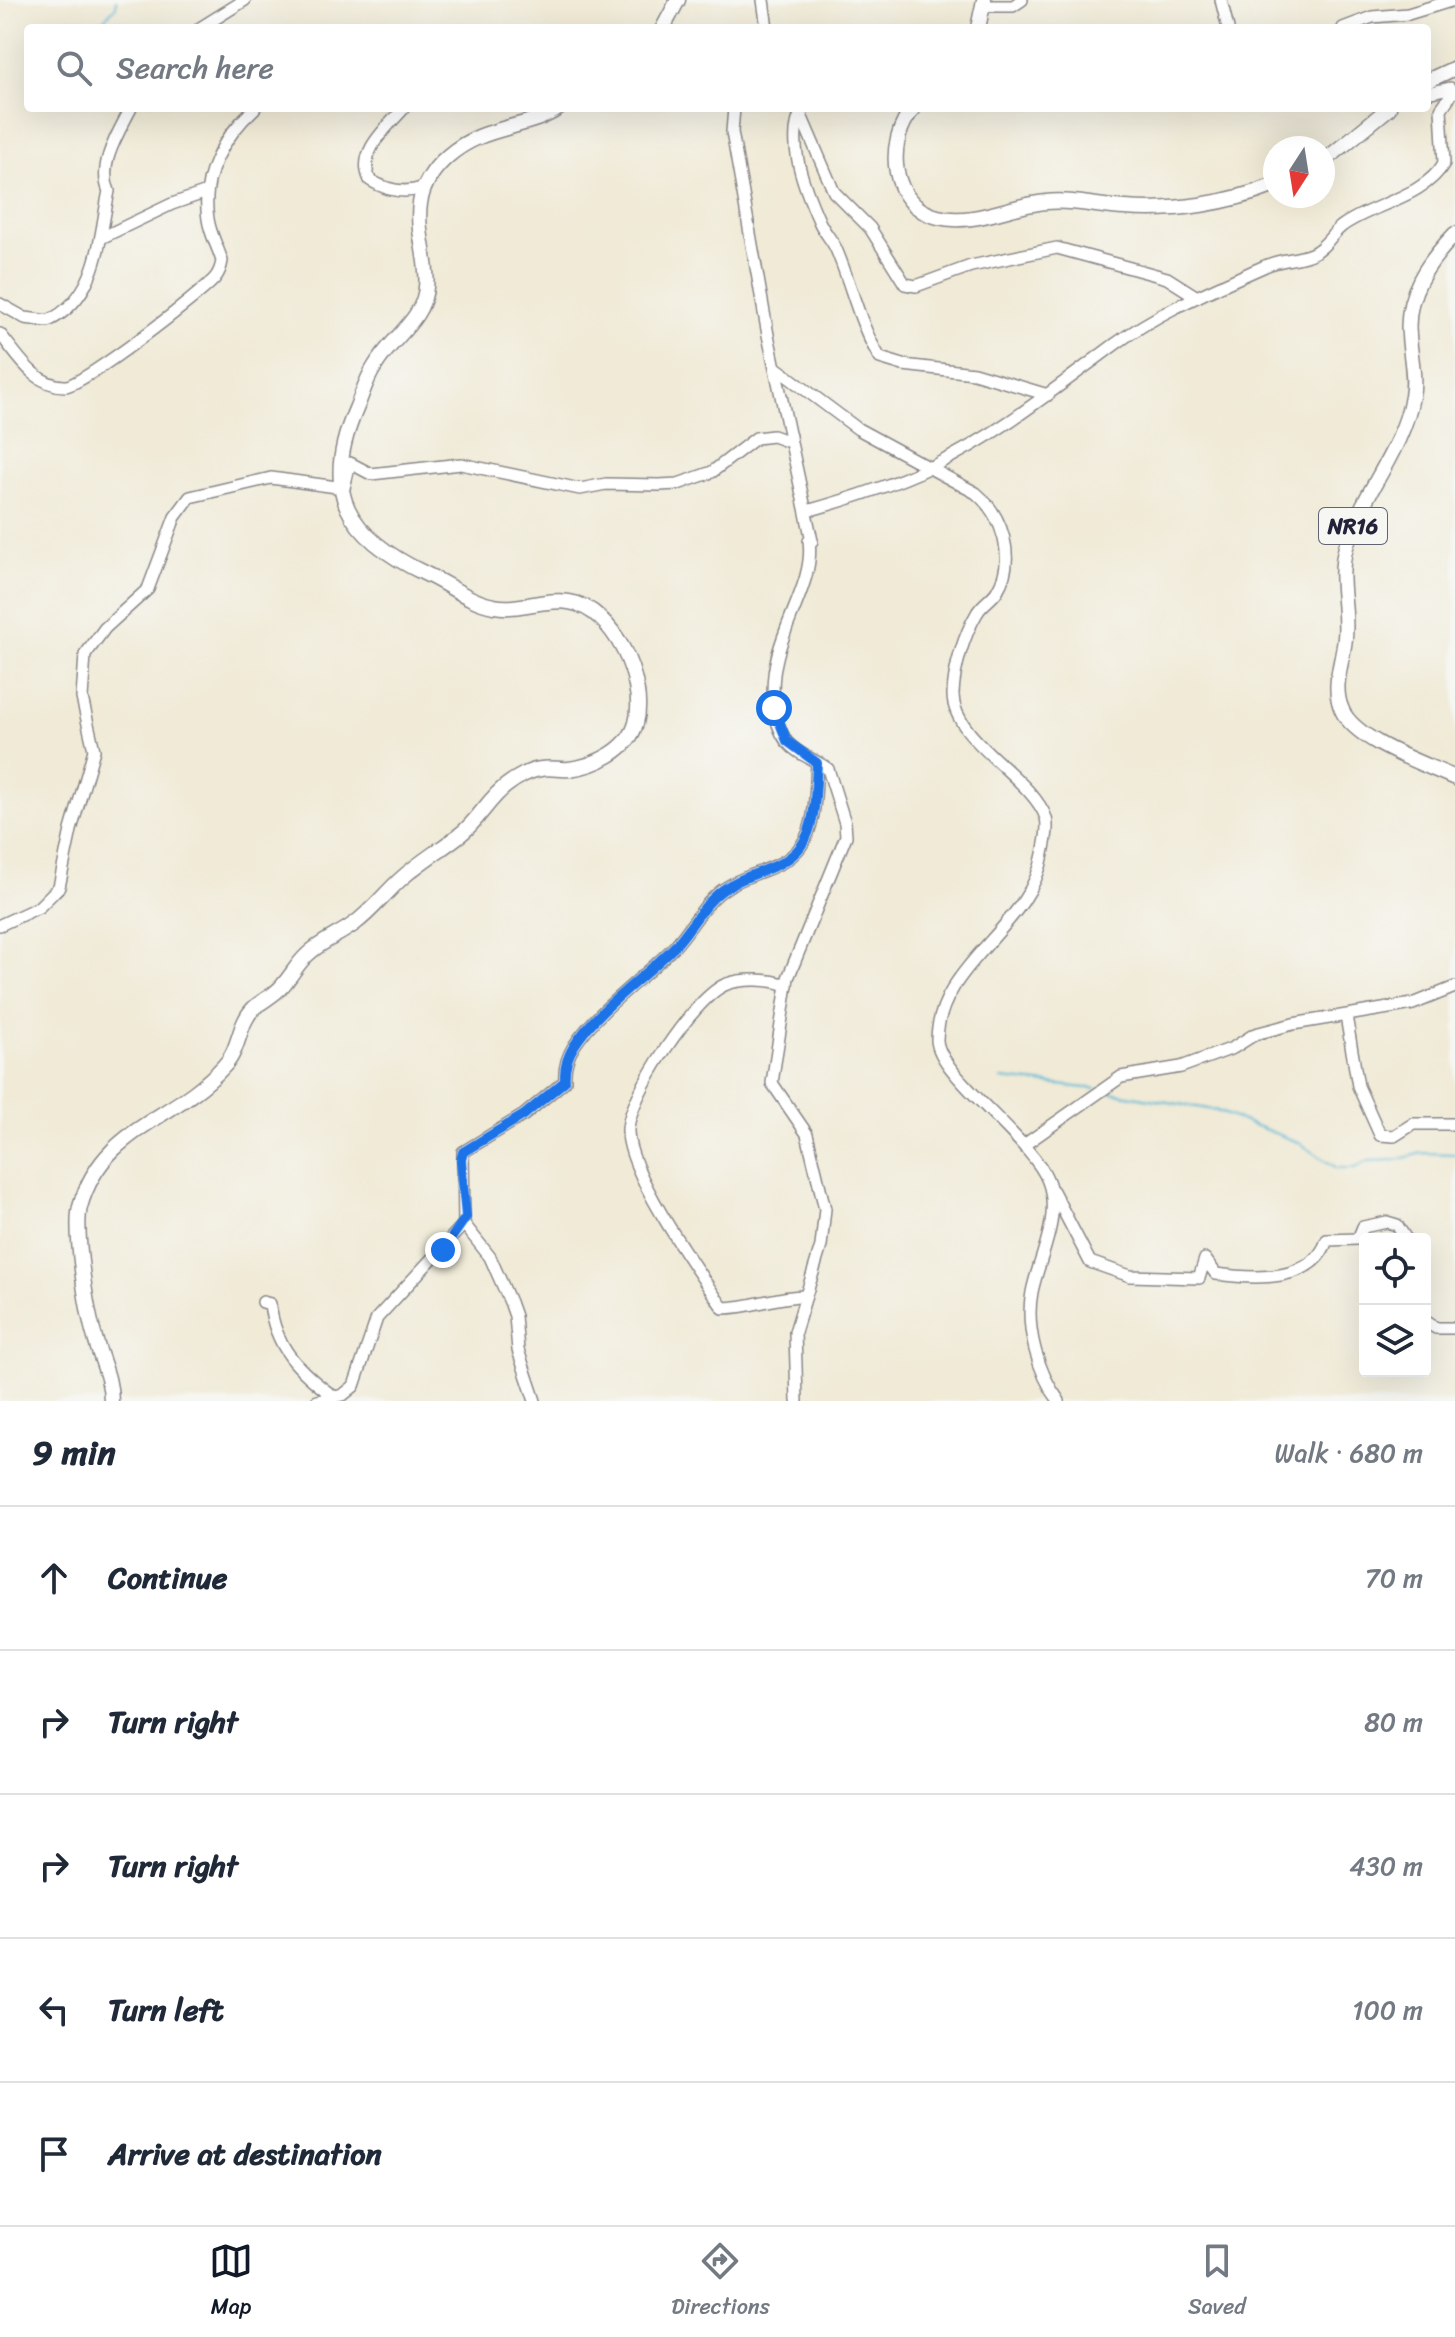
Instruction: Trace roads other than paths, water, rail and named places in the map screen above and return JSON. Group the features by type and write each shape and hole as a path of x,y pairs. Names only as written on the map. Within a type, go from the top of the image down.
{"main road":[{"path":"665,24 678,0"},
{"path":"979,24 984,3"},
{"path":"1431,79 1455,68"},
{"path":"111,1401 109,1374 94,1336 77,1237 81,1205 101,1160 118,1143 171,1111 222,1069 237,1049 251,1011 282,986 306,955 358,921 419,864 464,830 503,787 536,770 576,768 600,760 627,741 636,724 636,698 626,655 614,633 596,614 572,602 504,607 476,600 409,566 380,545 354,520 339,488 341,456 349,424 372,370 423,302 425,273 418,218 422,188 446,158 466,143 505,125 539,119 552,112"},
{"path":"912,112 897,136 896,175 906,195 926,214 940,218 972,219 1024,204 1049,201 1128,209 1198,204 1245,197 1263,190"},
{"path":"1335,152 1384,112"},
{"name":"NR16","path":"1455,234 1437,252 1416,287 1408,323 1412,397 1398,440 1359,511 1346,546 1341,578 1346,625 1337,688 1342,710 1361,732 1455,778"}],"street":[{"path":"206,24 245,0"},
{"path":"763,0 766,24"},
{"path":"984,3 1013,6 1022,0"},
{"path":"1221,0 1227,24"},
{"path":"1354,24 1372,17 1408,14 1454,0"},
{"path":"807,511 856,497 931,466 1048,395 1113,346 1197,297 1276,261 1315,252 1348,222 1384,206 1441,170 1445,158 1441,109 1453,92 1450,88 1431,92"},
{"path":"0,304 25,318 42,321 54,318 94,272 109,191 104,180 107,164 129,112"},
{"path":"0,334 38,379 47,384 70,386 116,357 197,294 221,269 222,261 208,218 207,192 217,155 252,112"},
{"path":"401,112 369,150 364,164 370,180 383,187 404,192 422,188"},
{"path":"734,112 732,132 775,367 807,511 811,554 777,653 771,683 776,719 787,741 828,769 845,823 846,836 795,956 787,985 773,1087 807,1134 825,1209 821,1246 795,1332 797,1401"},
{"path":"802,112 796,137 800,167 821,225 835,248 862,325 880,358 903,365 974,373 1048,395"},
{"path":"803,112 834,192 870,228 905,284 916,286 971,266 1057,248 1167,278 1197,297"},
{"path":"101,238 172,204 207,192"},
{"path":"775,367 858,429 972,490 992,507 1001,523 1006,554 997,591 977,612 969,629 958,667 954,701 970,731 995,761 1028,790 1047,820 1039,869 1022,907 984,948 951,993 942,1012 937,1043 958,1076 1024,1145 1049,1183 1066,1222 1090,1262 1130,1276 1199,1278 1205,1259 1216,1274 1268,1277 1302,1269 1322,1256 1327,1240 1359,1237"},
{"path":"0,925 39,907 59,887 71,830 93,758 93,736 82,698 85,655 105,628 148,589 168,531 183,503 195,495 230,490 271,478 339,488 346,484 350,463 371,474 441,464 465,465 580,489 606,484 678,484 719,469 756,438 773,436 784,440 790,436"},
{"path":"535,1401 518,1350 515,1316 510,1302 490,1257 464,1224 463,1152 524,1115 565,1081 564,1068 574,1046 601,1015 677,944 710,902 727,886 796,852 810,827 817,763"},
{"path":"787,985 739,982 725,984 711,994 675,1034 646,1078 634,1102 628,1132 636,1165 723,1308 759,1304 790,1295 806,1296"},
{"path":"1024,1145 1121,1077 1181,1067 1233,1048 1255,1034 1367,1009 1413,1004 1455,987"},
{"path":"1346,1016 1358,1086 1380,1135 1394,1136 1413,1124 1455,1124"},
{"path":"1049,1183 1048,1243 1030,1304 1039,1363 1059,1401"},
{"path":"1360,1233 1363,1227 1387,1222 1397,1225 1402,1233"},
{"path":"317,1401 338,1399 357,1382 377,1318 464,1224"},
{"path":"263,1302 270,1304 272,1318 293,1363 338,1399"},
{"path":"1431,1325 1436,1328 1455,1328"}],"waterway":[{"path":"100,24 116,6 116,0"},
{"path":"1002,1079 1096,1089"},
{"path":"1110,1092 1214,1110 1298,1142 1337,1168 1354,1168 1368,1161 1397,1160 1422,1153 1455,1154"}]}
